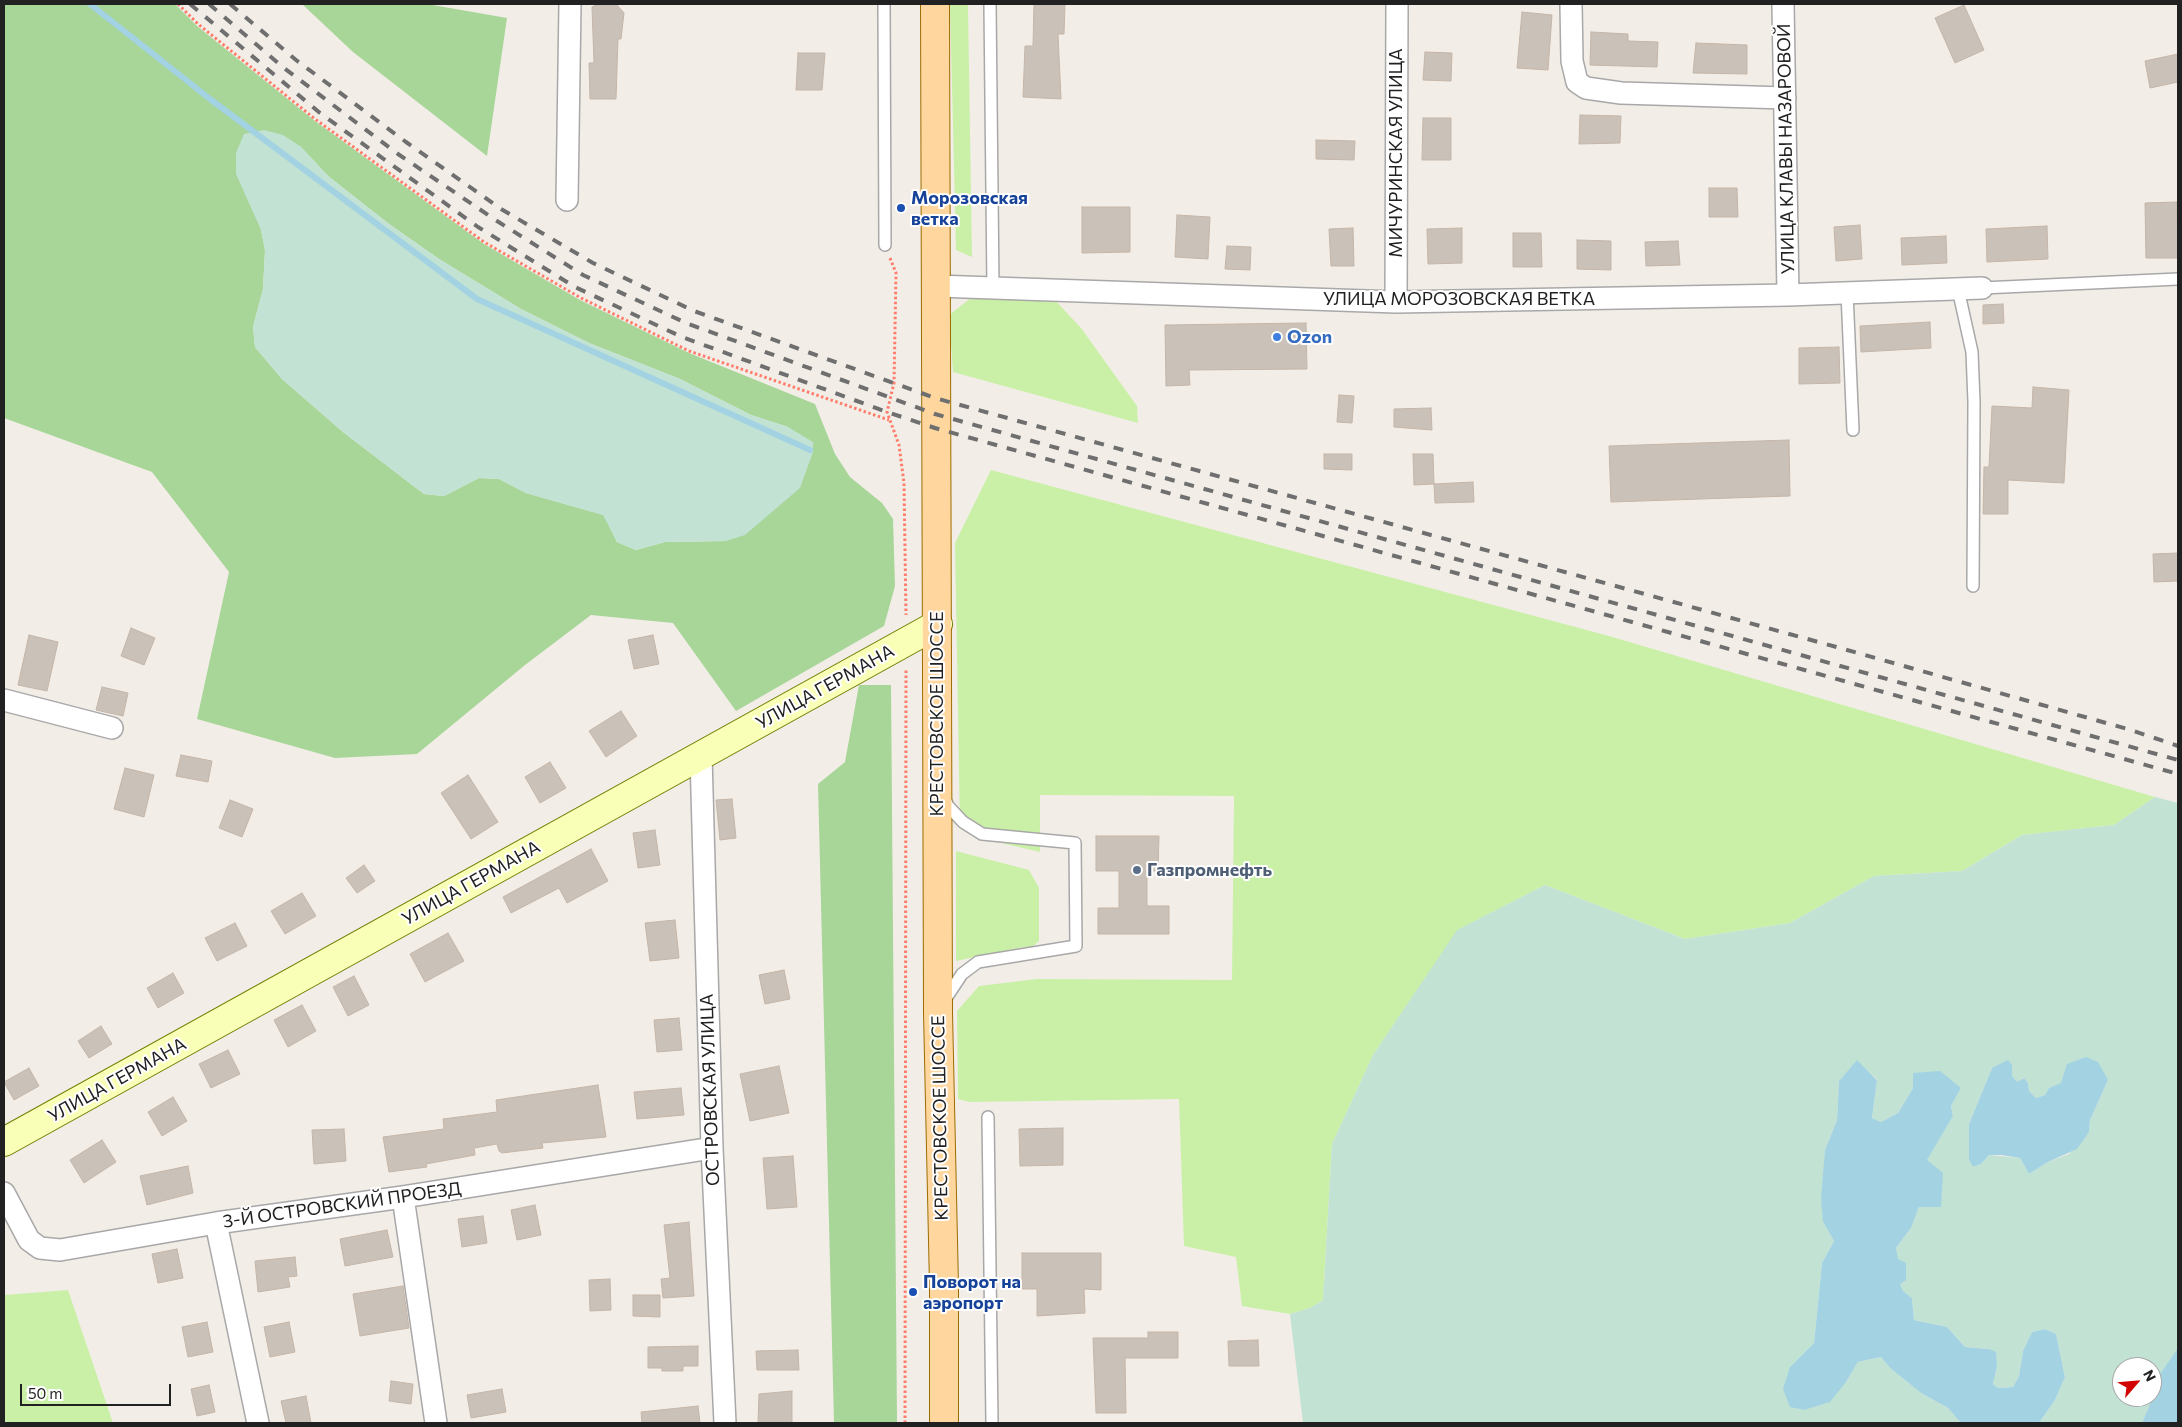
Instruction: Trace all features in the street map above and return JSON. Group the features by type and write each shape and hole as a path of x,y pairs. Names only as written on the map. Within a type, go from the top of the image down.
{"main road":[{"name":"КРЕСТОВСКОЕ ШОССЕ","path":"935,4 938,1012 944,1286 944,1423"}],"street":[{"path":"567,200 570,4"},
{"name":"МИЧУРИНСКАЯ УЛИЦА","path":"1396,302 1397,4"},
{"path":"1571,4 1573,68 1577,82 1586,88 1621,93 1785,98"},
{"name":"УЛИЦА КЛАВЫ НАЗАРОВОЙ","path":"1783,4 1788,295"},
{"name":"УЛИЦА МОРОЗОВСКАЯ ВЕТКА","path":"936,286 1396,302 1788,295 1982,288"},
{"name":"УЛИЦА ГЕРМАНА","path":"4,1142 938,624"},
{"path":"4,700 112,728"},
{"name":"ОСТРОВСКАЯ УЛИЦА","path":"701,756 712,1148 725,1423"},
{"name":"3-Й ОСТРОВСКИЙ ПРОЕЗД","path":"4,1193 29,1240 40,1248 60,1250 216,1223 404,1197 712,1148"},
{"path":"404,1197 436,1423"},
{"path":"216,1223 258,1423"}],"lane":[{"path":"884,4 885,245"},
{"path":"990,4 994,288"},
{"path":"1982,288 2178,279"},
{"path":"1958,289 1972,352 1974,402 1972,586"},
{"path":"1847,293 1854,430"},
{"path":"937,783 948,806 963,822 982,834 1075,843 1076,946 978,962 962,974 938,1012"},
{"path":"988,1117 992,1423"}],"path":[{"path":"178,4 198,24 315,119 484,242 581,298 689,351 890,420"},
{"path":"885,245 896,273 894,383 886,412 899,445 904,483 906,641 905,1423"}],"green space":[{"path":"4,4 175,4 197,26 315,121 484,244 580,300 689,353 815,404 835,454 850,477 882,503 893,519 895,586 884,626 736,711 673,623 591,615 525,665 417,754 335,758 197,719 229,572 152,472 4,418","holes":["300,146 328,176 389,224 439,259 521,309 589,343 680,379 751,415 788,427 726,541 665,542 636,550 617,542 604,515 526,493 499,479 479,478 444,496 424,494 343,432 282,379 255,347 253,327 263,289 265,250 261,230"]},
{"path":"302,4 427,4 507,18 487,156 353,52"},
{"path":"950,4 968,4 972,257 956,250"},
{"path":"264,130 283,135 300,146 328,176 389,224 439,259 521,309 589,343 680,379 751,415 788,427 813,442 813,452 800,488 745,535 726,541 665,542 636,550 617,542 603,515 526,493 499,479 479,478 444,496 424,494 343,432 282,379 255,347 253,327 263,289 265,250 261,230 236,174 236,153 244,134"},
{"path":"976,294 1052,297 1081,328 1137,406 1138,423 953,372 949,315"},
{"path":"991,470 1609,636 2155,797 2114,825 2022,835 1962,871 1874,876 1790,923 1685,939 1545,885 1458,930 1373,1055 1332,1144 1323,1300 1310,1308 1290,1314 1242,1306 1236,1257 1184,1246 1179,1099 969,1102 958,1099 957,1011 979,986 1037,979 1232,980 1234,796 1040,795 1040,852 980,838 960,827 955,543"},
{"path":"859,685 891,685 897,1423 834,1423 818,784 845,762"},
{"path":"2155,797 2178,803 2178,1348 2162,1372 2162,1357 2112,1357 2112,1407 2149,1407 2142,1423 2039,1423 2055,1400 2065,1377 2056,1334 2045,1329 2032,1332 2023,1351 2019,1376 2013,1387 1998,1388 1993,1384 1997,1367 1989,1349 1965,1347 1947,1327 1914,1320 1912,1298 1903,1291 1900,1284 1896,1248 1911,1228 1919,1207 1941,1207 1926,1160 1953,1116 1951,1106 1961,1088 1913,1088 1898,1113 1881,1122 1872,1118 1877,1079 1857,1061 1839,1081 1837,1120 1825,1150 1823,1222 1834,1241 1822,1263 1814,1343 1790,1367 1846,1382 1858,1362 1881,1357 1890,1368 1921,1393 1948,1408 1961,1423 1303,1423 1290,1314 1310,1308 1323,1300 1332,1144 1373,1055 1457,930 1545,885 1685,939 1790,923 1874,876 1962,871 2022,835 2114,825","holes":["2012,1065 2012,1076 2017,1083 2023,1078 2028,1083 2029,1091 2036,1098 2045,1095 2049,1088 2061,1084 2108,1080 2090,1120 2089,1132 2069,1154 2048,1162 2029,1174 2020,1158 1989,1155 1981,1164 1973,1167 1969,1160 1969,1124 1992,1068"]},
{"path":"956,851 1029,870 1039,888 1039,941 1031,948 1023,947 956,961"},
{"path":"68,1290 113,1423 4,1423 4,1295"}],"water":[{"path":"2086,1057 2098,1062 2108,1080 2090,1120 2089,1132 2077,1149 2048,1162 2029,1174 2020,1158 2001,1155 1989,1155 1981,1164 1973,1167 1969,1160 1969,1124 1992,1068 2008,1060 2012,1065 2012,1076 2017,1082 2024,1078 2028,1083 2029,1091 2036,1098 2045,1095 2049,1088 2061,1083 2067,1064"},
{"path":"1857,1060 1877,1080 1872,1118 1881,1122 1898,1113 1913,1088 1913,1073 1940,1071 1961,1088 1951,1106 1953,1116 1927,1160 1943,1173 1941,1207 1919,1207 1911,1228 1896,1248 1898,1259 1906,1263 1906,1280 1900,1284 1903,1291 1912,1298 1914,1320 1947,1327 1965,1347 1989,1349 1996,1352 1997,1367 1993,1384 1998,1388 2013,1387 2019,1376 2023,1351 2032,1332 2045,1329 2056,1334 2065,1377 2055,1400 2039,1423 1961,1423 1948,1408 1921,1393 1890,1368 1881,1357 1858,1362 1846,1382 1830,1402 1804,1410 1790,1407 1783,1389 1790,1367 1814,1343 1822,1263 1834,1241 1823,1222 1821,1198 1825,1150 1837,1120 1839,1081"},
{"path":"2178,1348 2178,1423 2142,1423 2149,1407 2162,1407 2162,1371"}],"building":[{"path":"599,4 616,4 624,13 621,39 618,39 616,99 590,99 589,63 594,63 592,7"},
{"path":"1034,4 1065,4 1064,34 1058,34 1061,99 1023,97 1025,46 1033,46"},
{"path":"1964,5 1984,50 1955,63 1935,18"},
{"path":"1522,12 1552,15 1548,70 1517,68"},
{"path":"1591,32 1628,34 1628,41 1658,42 1657,67 1590,65"},
{"path":"1696,43 1747,45 1747,74 1693,73"},
{"path":"1425,52 1452,53 1451,81 1423,80"},
{"path":"798,53 825,53 822,90 796,90"},
{"path":"2178,54 2178,82 2150,88 2145,61"},
{"path":"1580,115 1621,116 1620,143 1579,144"},
{"path":"1423,118 1451,118 1451,160 1422,160"},
{"path":"1316,140 1355,141 1354,160 1316,159"},
{"path":"1709,188 1737,188 1738,217 1709,217"},
{"path":"2177,202 2178,258 2146,258 2145,203"},
{"path":"1082,207 1130,207 1130,252 1082,253"},
{"path":"1177,215 1210,217 1208,259 1175,257"},
{"path":"1860,225 1862,259 1836,261 1834,227"},
{"path":"2047,226 2048,259 1987,262 1986,229"},
{"path":"1353,228 1354,266 1331,266 1329,229"},
{"path":"1462,228 1462,263 1428,264 1427,229"},
{"path":"1513,233 1541,233 1542,267 1513,267"},
{"path":"1946,236 1947,263 1902,265 1901,238"},
{"path":"1577,240 1611,241 1611,270 1577,269"},
{"path":"1678,241 1680,265 1646,266 1645,242"},
{"path":"1227,246 1251,247 1250,270 1225,269"},
{"path":"2003,304 2004,323 1983,324 1983,305"},
{"path":"1930,322 1931,348 1861,352 1860,326"},
{"path":"1306,323 1307,369 1189,370 1190,385 1166,386 1165,325"},
{"path":"1839,347 1840,383 1799,384 1799,348"},
{"path":"2033,387 2069,390 2064,483 2008,480 2008,514 1983,514 1984,467 1989,467 1992,406 2032,408"},
{"path":"1339,395 1354,396 1352,423 1337,422"},
{"path":"1431,408 1432,430 1394,427 1394,409"},
{"path":"1789,440 1790,496 1611,502 1609,446"},
{"path":"1324,454 1352,454 1352,470 1324,469"},
{"path":"1413,454 1433,454 1434,484 1414,485"},
{"path":"1473,482 1474,502 1435,503 1434,484"},
{"path":"2178,553 2178,581 2154,582 2153,554"},
{"path":"131,628 155,638 144,665 121,656"},
{"path":"29,635 58,642 47,691 18,685"},
{"path":"653,635 659,664 634,669 628,640"},
{"path":"102,687 128,693 123,716 96,710"},
{"path":"621,711 637,736 606,757 589,731"},
{"path":"181,755 212,761 208,782 176,776"},
{"path":"550,762 566,788 540,803 525,777"},
{"path":"125,768 154,775 144,817 114,809"},
{"path":"468,775 498,822 471,839 441,793"},
{"path":"732,799 736,838 720,840 716,800"},
{"path":"230,800 253,809 242,837 219,828"},
{"path":"655,830 660,865 638,868 633,833"},
{"path":"1096,836 1159,836 1158,871 1147,871 1147,906 1169,906 1169,934 1098,934 1098,908 1119,908 1119,871 1096,871"},
{"path":"591,849 608,881 567,903 559,888 511,913 503,897"},
{"path":"364,865 375,881 357,893 346,878"},
{"path":"302,893 316,916 285,934 271,911"},
{"path":"675,920 679,958 650,961 645,923"},
{"path":"235,923 247,946 217,961 205,938"},
{"path":"448,933 464,961 425,982 410,954"},
{"path":"784,970 790,999 765,1004 759,975"},
{"path":"173,973 184,993 158,1008 147,988"},
{"path":"354,976 369,1005 348,1016 333,987"},
{"path":"302,1005 316,1031 288,1047 274,1020"},
{"path":"679,1018 682,1050 657,1052 654,1020"},
{"path":"101,1026 112,1044 89,1058 78,1041"},
{"path":"228,1050 240,1074 211,1088 199,1064"},
{"path":"779,1066 789,1113 750,1121 740,1074"},
{"path":"29,1068 39,1086 14,1100 4,1082"},
{"path":"598,1085 606,1137 542,1143 543,1148 502,1153 499,1151 497,1144 474,1148 475,1155 426,1164 427,1167 389,1172 383,1137 444,1129 443,1119 497,1112 496,1100"},
{"path":"681,1088 684,1115 637,1119 634,1092"},
{"path":"173,1097 187,1121 162,1136 148,1112"},
{"path":"1063,1128 1063,1165 1020,1166 1019,1129"},
{"path":"344,1129 346,1161 314,1164 312,1130"},
{"path":"102,1140 116,1162 84,1183 70,1160"},
{"path":"793,1156 797,1207 767,1209 763,1158"},
{"path":"188,1166 193,1193 147,1205 140,1176"},
{"path":"535,1205 541,1235 517,1240 511,1210"},
{"path":"483,1216 487,1243 462,1247 458,1219"},
{"path":"689,1222 694,1296 663,1298 661,1279 670,1278 664,1225"},
{"path":"387,1230 393,1257 345,1266 340,1239"},
{"path":"177,1249 183,1278 158,1283 152,1254"},
{"path":"1022,1253 1101,1253 1101,1290 1084,1289 1085,1313 1037,1316 1037,1289 1022,1289"},
{"path":"295,1257 297,1276 288,1277 290,1287 258,1292 255,1261"},
{"path":"610,1279 611,1310 590,1311 589,1280"},
{"path":"403,1286 409,1328 360,1336 353,1294"},
{"path":"633,1295 660,1295 660,1317 633,1316"},
{"path":"207,1322 213,1352 188,1357 182,1327"},
{"path":"289,1322 295,1352 270,1357 264,1327"},
{"path":"1148,1332 1178,1332 1178,1358 1125,1358 1126,1413 1096,1413 1093,1338 1148,1338"},
{"path":"1258,1340 1259,1366 1229,1366 1228,1341"},
{"path":"698,1346 698,1366 683,1366 683,1371 662,1371 662,1368 648,1368 648,1347"},
{"path":"798,1350 799,1370 757,1370 756,1351"},
{"path":"391,1381 413,1384 411,1404 389,1401"},
{"path":"209,1385 215,1412 197,1416 191,1389"},
{"path":"502,1389 506,1412 471,1418 467,1395"},
{"path":"792,1391 792,1423 758,1423 759,1394"},
{"path":"306,1396 311,1423 286,1423 281,1401"},
{"path":"698,1406 700,1423 642,1423 641,1412"}],"waterway":[{"path":"90,4 210,99 477,299 810,450"}],"railway":[{"path":"190,4 320,113 478,227 575,287 682,337 935,428 2178,774"},
{"path":"209,4 284,68 398,154 497,221 583,275 686,323 935,414 2178,760"},
{"path":"230,4 296,60 406,142 501,209 593,263 694,311 935,398 1840,648 2131,730 2178,746"}],"place":[{"name":"Морозовская ветка","path":"901,208"},
{"name":"Ozon","path":"1277,337"},
{"name":"Газпромнефть","path":"1137,870"},
{"name":"Поворот на аэропорт","path":"913,1292"}]}
